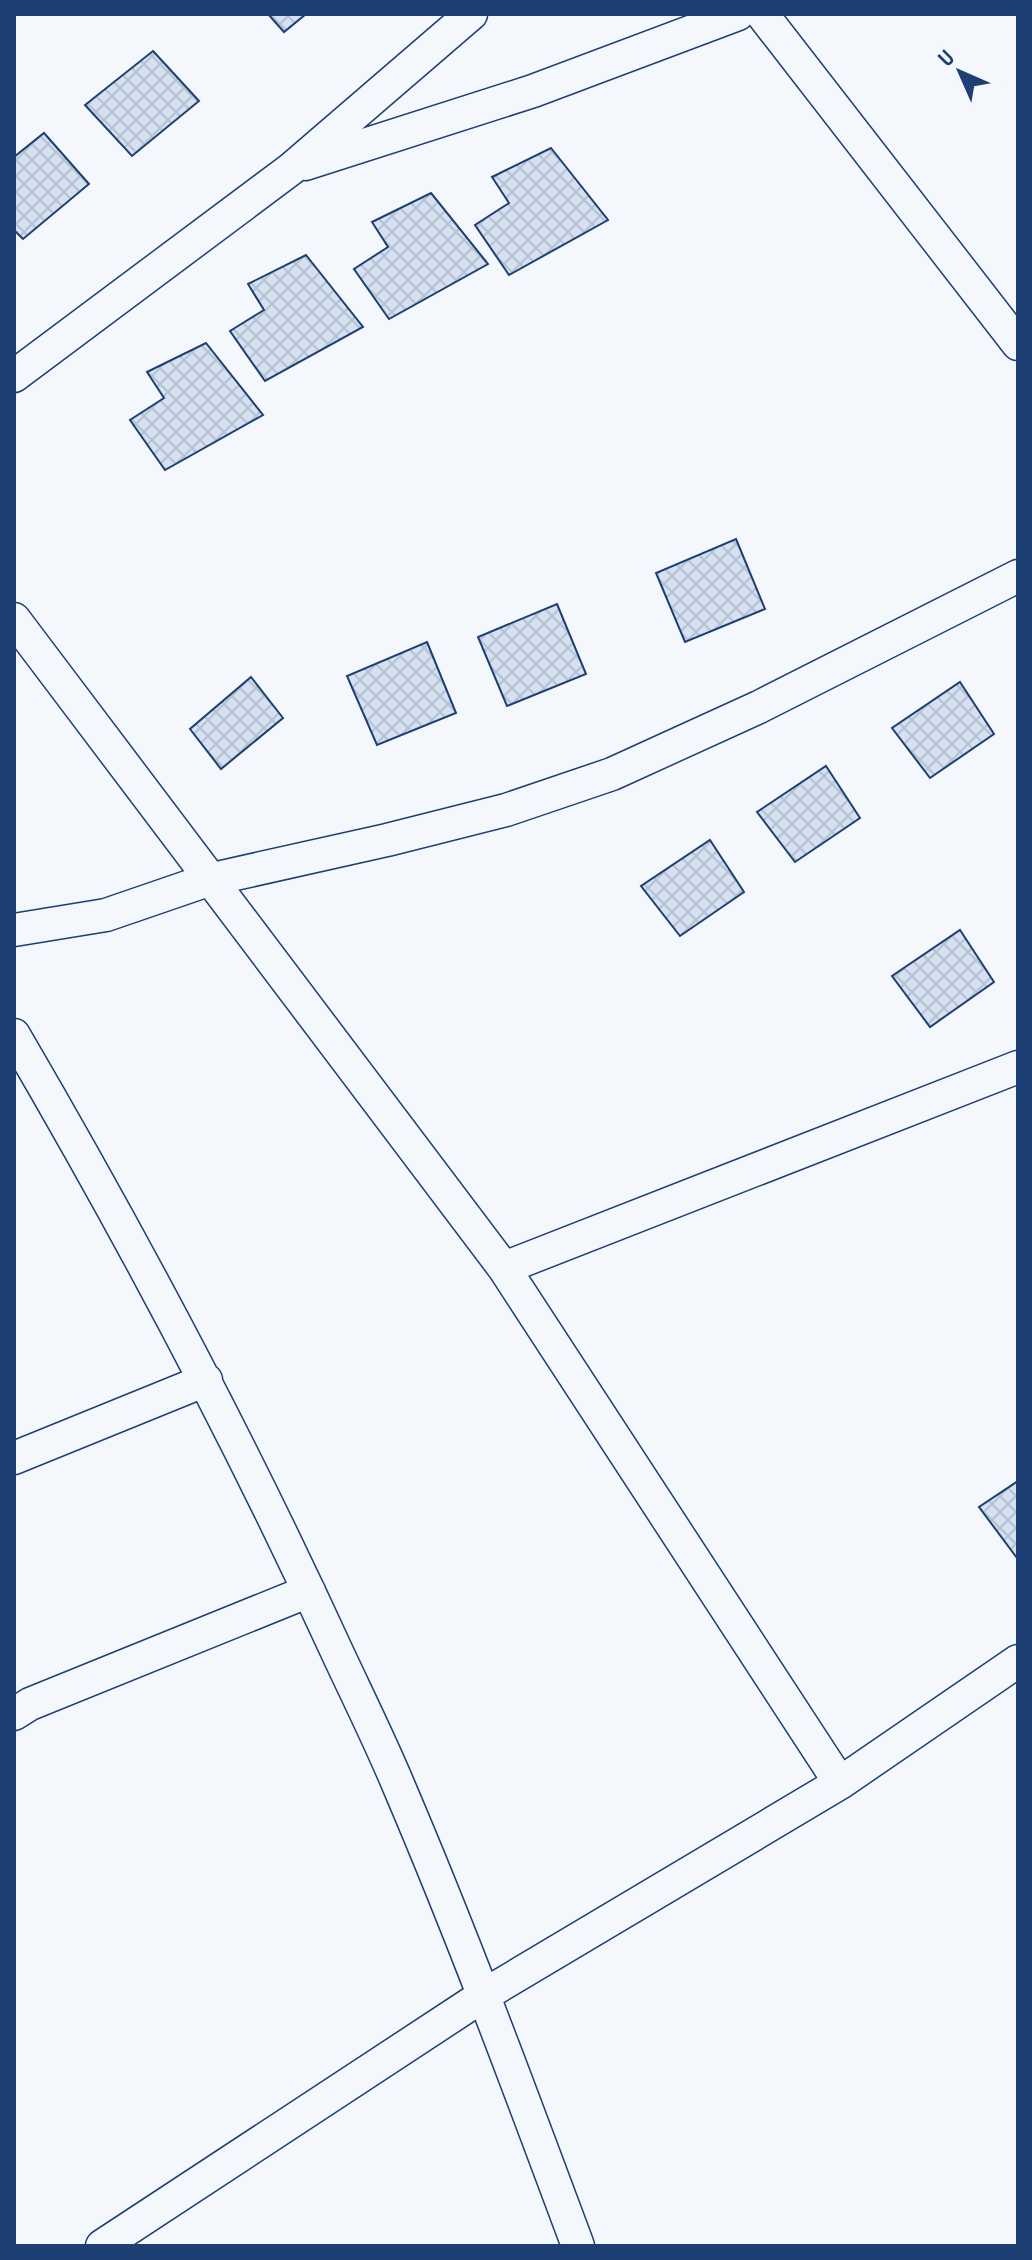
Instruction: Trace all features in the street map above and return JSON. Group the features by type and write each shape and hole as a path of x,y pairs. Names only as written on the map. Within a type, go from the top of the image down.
{"street":[{"path":"14,376 291,169 471,14"},
{"path":"291,169 533,91 738,14"},
{"path":"762,14 1018,344"},
{"path":"14,930 106,915 208,880 506,810 612,774 759,707 1018,576"},
{"path":"14,619 208,880 504,1268 840,1783"},
{"path":"14,1035 81,1150 206,1380 309,1591 399,1787 484,1995 578,2246"},
{"path":"504,1268 1018,1067"},
{"path":"14,1458 206,1380"},
{"path":"14,1714 30,1704 309,1591"},
{"path":"102,2246 484,1995 840,1783 1018,1661"}],"building":[{"path":"268,14 306,14 284,32"},
{"path":"153,51 199,101 132,156 85,105"},
{"path":"44,133 89,184 23,239 14,230 14,157"},
{"path":"551,148 608,220 509,275 475,225 509,203 492,177"},
{"path":"431,193 488,264 389,319 354,269 388,247 372,222"},
{"path":"306,255 363,327 265,381 230,331 264,310 248,284"},
{"path":"206,343 263,415 165,470 130,420 164,398 147,372"},
{"path":"736,539 765,609 685,642 656,573"},
{"path":"557,604 586,674 507,706 478,637"},
{"path":"427,642 456,713 377,745 347,676"},
{"path":"251,677 283,718 221,769 190,729"},
{"path":"960,682 994,734 930,778 892,728"},
{"path":"826,766 860,818 795,862 757,812"},
{"path":"710,840 744,892 680,936 641,886"},
{"path":"960,930 994,982 930,1027 892,976"},
{"path":"1018,1481 1018,1557 1017,1558 979,1507"}]}
